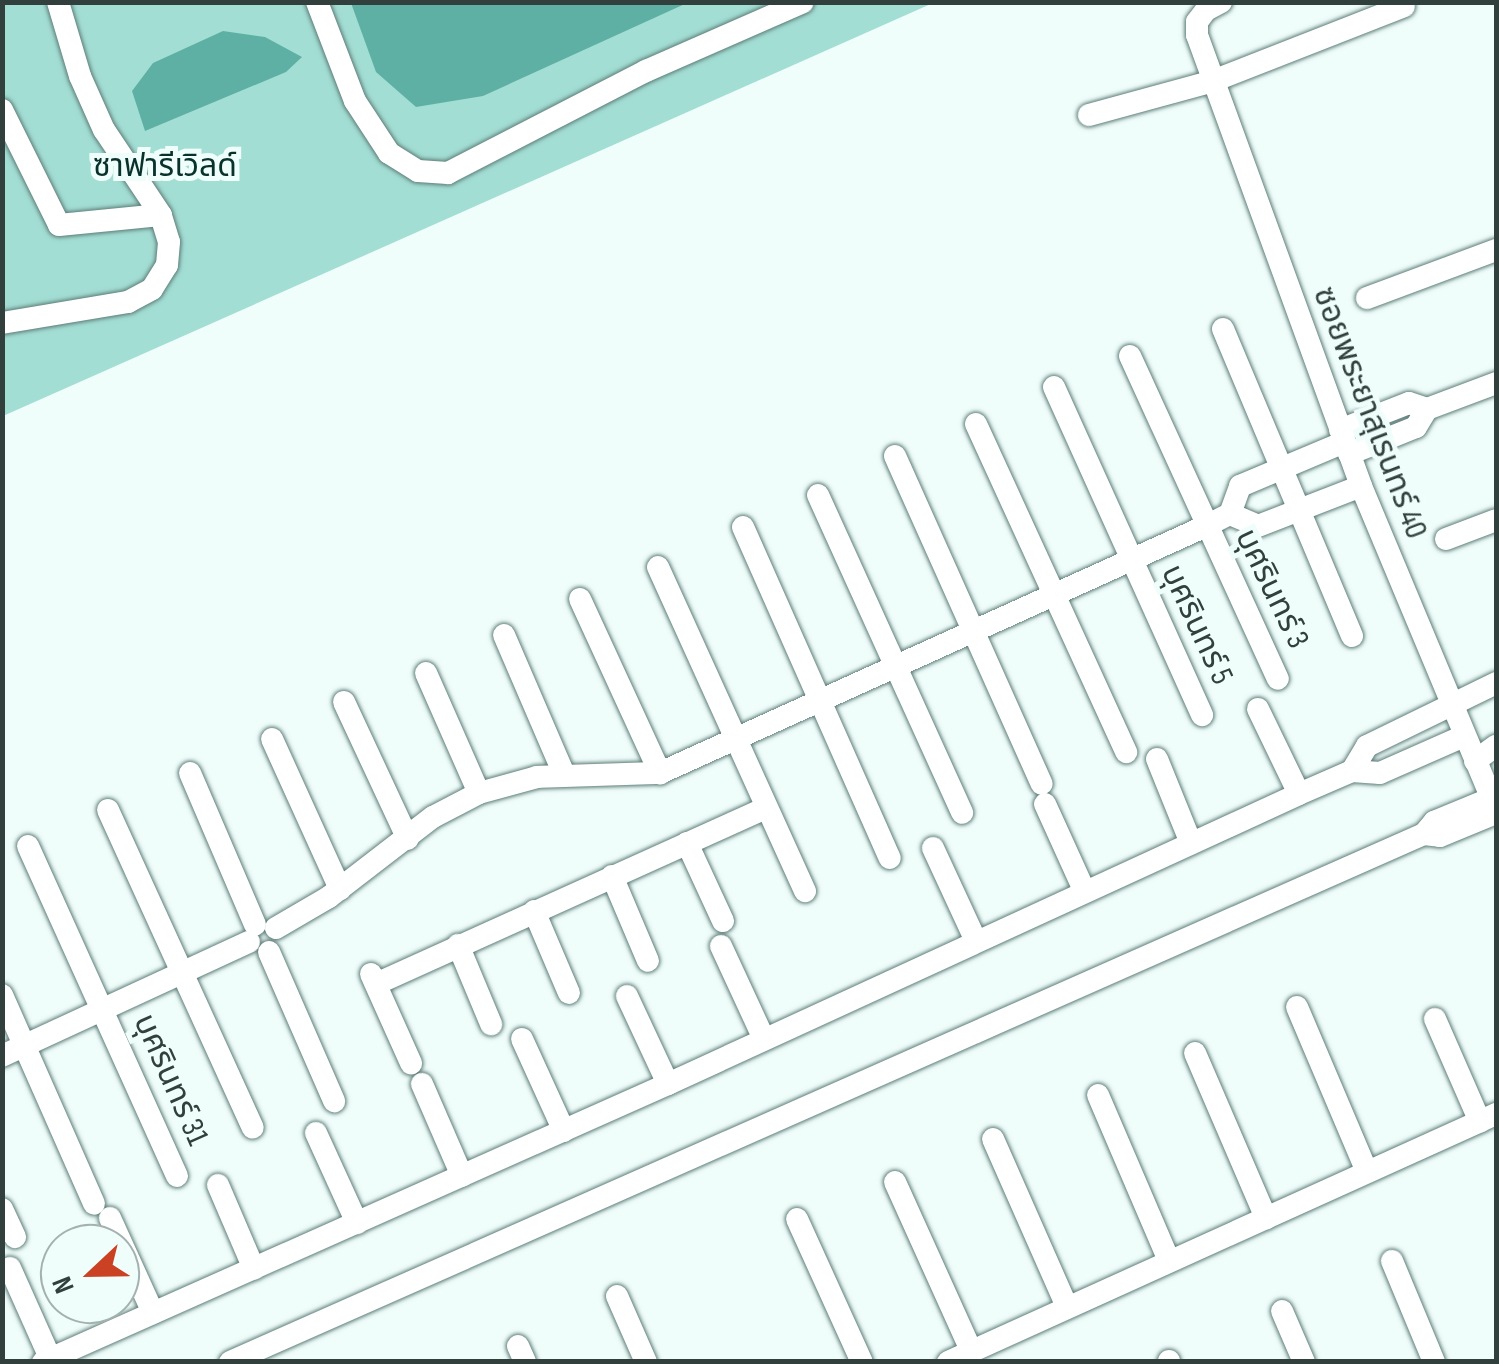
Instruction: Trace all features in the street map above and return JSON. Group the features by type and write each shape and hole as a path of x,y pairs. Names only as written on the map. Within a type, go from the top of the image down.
{"street":[{"path":"2,323 128,302 152,288 168,254 161,215 104,130 80,76 58,2"},
{"path":"317,2 355,101 390,153 418,170 448,172 646,71 802,2"},
{"name":"ซอยพระยาสุเรนทร์ 40","path":"1221,2 1206,10 1196,22 1196,35 1361,486 1495,804"},
{"path":"1088,114 1213,81 1404,6"},
{"path":"2,110 59,225 161,215"},
{"path":"1367,298 1496,250"},
{"path":"1223,329 1352,636"},
{"name":"บุศรินทร์ 3","path":"1130,356 1278,679"},
{"path":"2,1056 262,937 340,890 433,817 479,793 506,782 564,774 660,772 1206,526 1230,514 1240,486 1345,442 1409,404 1428,409 1496,384"},
{"name":"บุศรินทร์ 5","path":"1054,387 1202,716"},
{"path":"976,424 1126,752"},
{"path":"895,456 1084,890"},
{"path":"1230,514 1258,526 1361,486"},
{"path":"818,495 962,812"},
{"path":"1446,539 1496,520"},
{"path":"743,526 890,858"},
{"path":"658,568 804,891"},
{"path":"580,599 660,772"},
{"path":"504,635 564,774"},
{"path":"426,673 479,793"},
{"path":"1352,771 1367,746 1496,683"},
{"path":"344,702 408,839"},
{"path":"1258,709 1299,794"},
{"path":"10,1268 46,1360 564,1131 1299,794 1352,771 1380,773 1464,736"},
{"path":"272,739 340,890"},
{"path":"1475,761 1496,746"},
{"path":"1157,759 1191,843"},
{"path":"190,772 334,1101"},
{"path":"230,1362 1424,834 1434,822 1495,804"},
{"path":"411,1063 372,978 458,945 765,808"},
{"path":"108,810 253,1128"},
{"path":"687,843 723,921"},
{"name":"บุศรินทร์ 31","path":"28,846 177,1176"},
{"path":"934,848 976,941"},
{"path":"612,876 648,961"},
{"path":"534,911 570,993"},
{"path":"458,945 491,1024"},
{"path":"721,946 764,1038"},
{"path":"2,995 153,1312"},
{"path":"627,996 668,1084"},
{"path":"1297,1007 1367,1172"},
{"path":"948,1362 1488,1118 1435,1019"},
{"path":"522,1039 564,1131"},
{"path":"1195,1053 1266,1218"},
{"path":"422,1084 462,1176"},
{"path":"1098,1095 1169,1261"},
{"path":"316,1132 357,1223"},
{"path":"993,1139 1068,1307"},
{"path":"895,1182 971,1350"},
{"path":"218,1185 254,1269"},
{"path":"2,1209 15,1237"},
{"path":"797,1219 862,1362"},
{"path":"1392,1260 1434,1362"},
{"path":"617,1296 646,1362"},
{"path":"1282,1311 1304,1362"}],"green space":[{"name":"ซาฟารีเวิลด์","path":"3,2 933,3 3,416"}],"shaded area":[{"path":"351,2 687,3 483,96 416,107 376,72"},
{"path":"223,31 265,37 302,57 286,72 145,131 132,91 153,63"}]}
